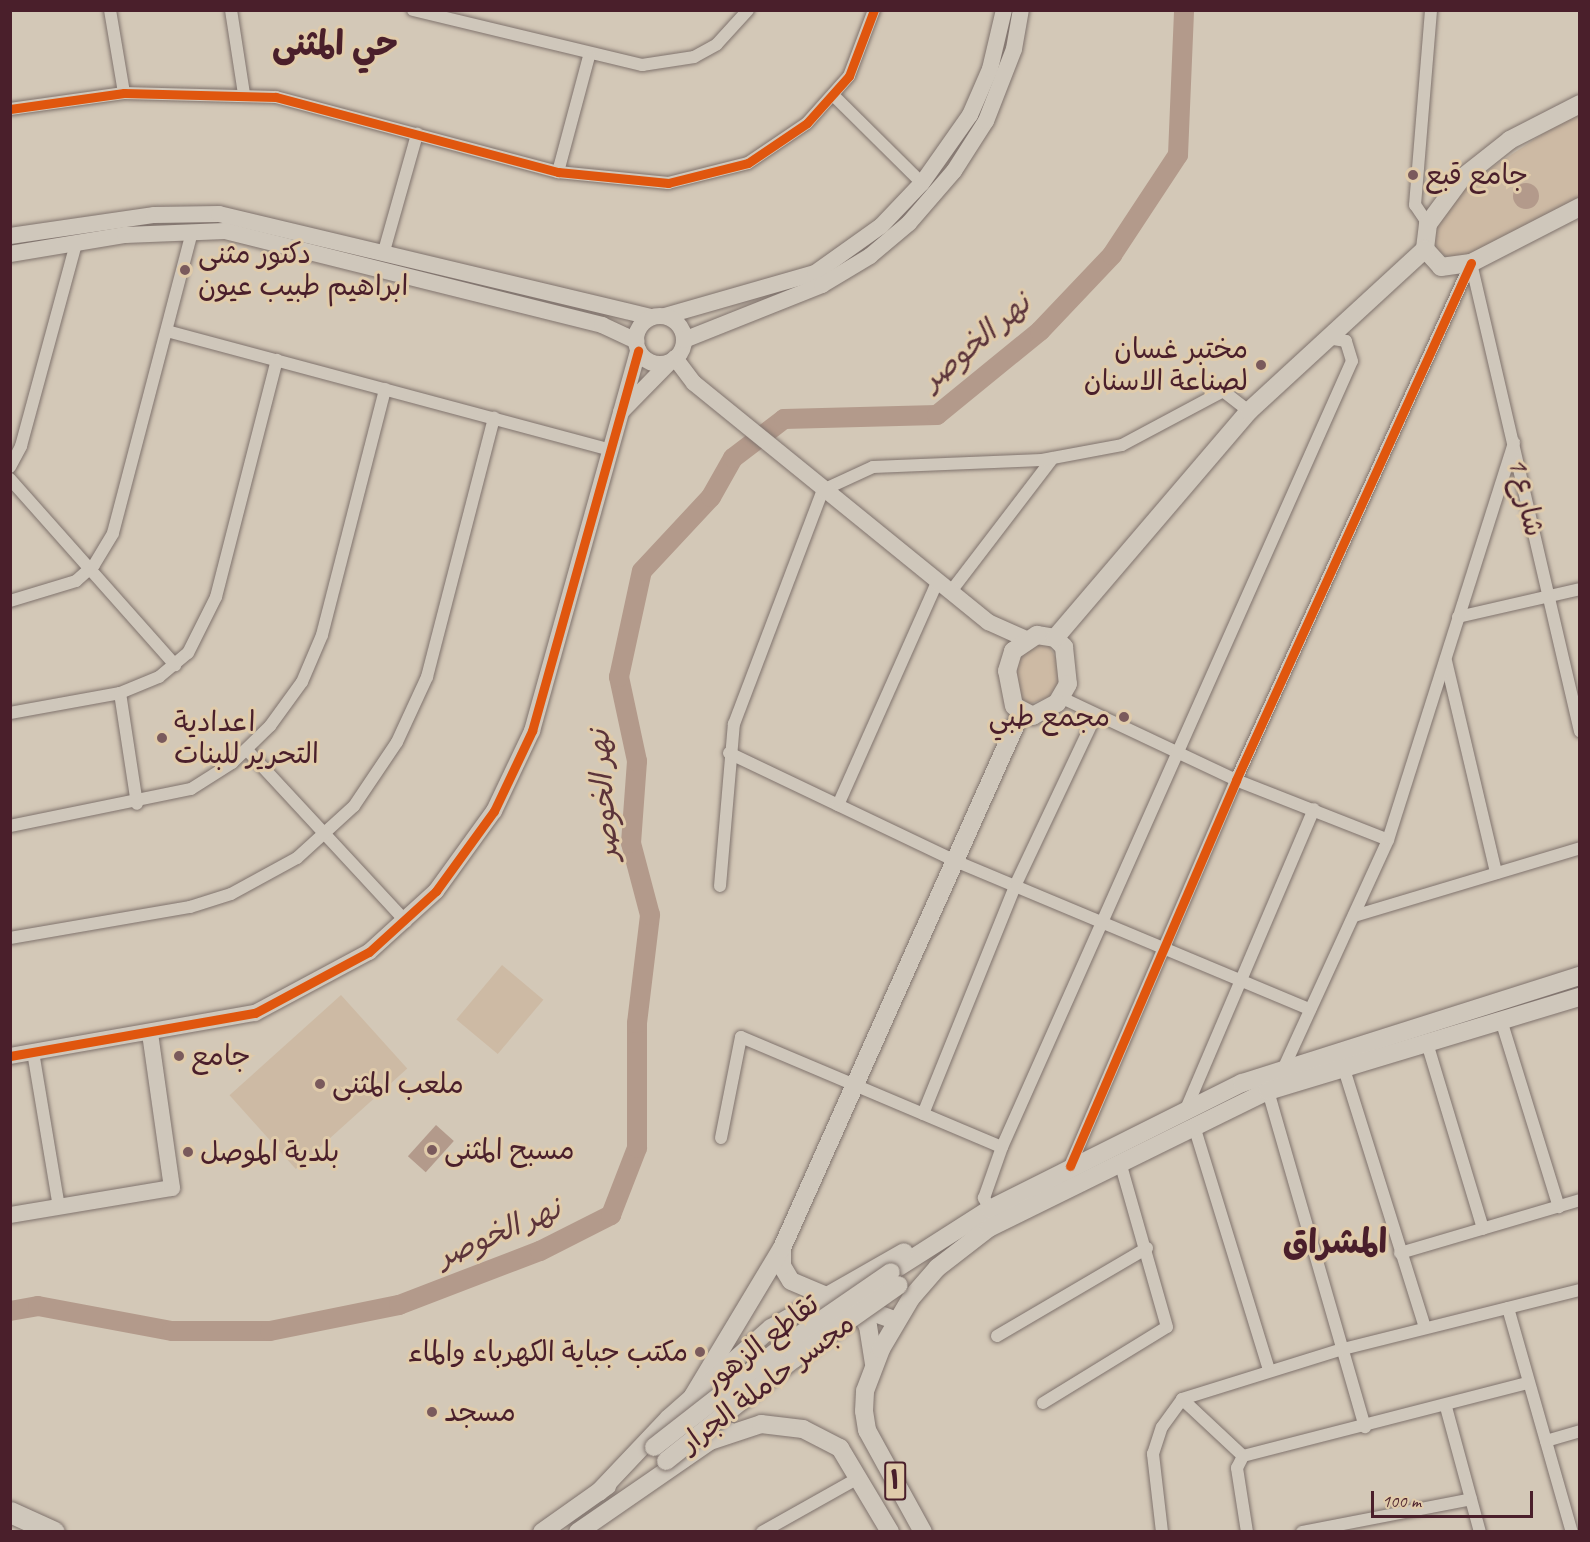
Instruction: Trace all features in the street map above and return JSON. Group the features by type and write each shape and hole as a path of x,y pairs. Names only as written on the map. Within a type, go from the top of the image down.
{"highway":[{"path":"10,1512 54,1532"}],"main road":[{"path":"1021,713 1010,694 1008,663 1026,639 1055,638 1249,411 1425,249 1428,224 1462,178 1575,101"},
{"path":"1425,249 1441,267 1471,263 1580,207"},
{"path":"1021,713 1039,715 1062,698 1068,657 1055,638"},
{"path":"890,1532 860,1477 840,1448 782,1424 729,1431 701,1426 693,1414 693,1396 782,1248 953,860 1021,713"},
{"path":"874,1364 897,1321 937,1268 987,1217 1070,1167 1186,1108 1285,1065 1580,976"},
{"path":"987,1217 1120,1162 1268,1091 1580,997"},
{"name":"تقاطع الزهور","path":"605,1499 669,1418 771,1328 821,1295 987,1217"},
{"name":"مجسر حاملة الجرار","path":"605,1499 660,1454 794,1359 895,1279 987,1217"},
{"path":"782,1248 782,1266 791,1281 821,1295 846,1301 863,1316 874,1364"},
{"path":"862,1274 859,1288 866,1304 884,1319 897,1321"},
{"name":"١","path":"874,1364 865,1391 867,1430 924,1532"},
{"path":"669,1418 693,1428 699,1448"},
{"path":"542,1532 729,1431"},
{"path":"582,1530 605,1499"}],"street":[{"path":"110,10 124,93"},
{"path":"231,10 244,94"},
{"path":"413,10 589,56 669,64 717,44 748,10"},
{"path":"467,10 469,24"},
{"path":"10,109 124,93 244,94 296,100 558,172 639,184 718,174 774,149 834,96 863,47 874,10"},
{"path":"10,1056 234,1018 294,997 369,952 406,922 465,854 519,764 542,700 608,448 621,412 637,346 639,327 657,317 707,305 815,273 881,226 922,183 970,115 990,69 1004,10"},
{"path":"621,412 672,360 684,340 822,285 870,256 909,222 954,171 986,121 1014,49 1021,10"},
{"path":"1428,224 1415,205 1431,10"},
{"path":"558,172 589,56"},
{"path":"834,96 922,183"},
{"path":"384,251 417,134"},
{"path":"10,236 154,215 219,214 657,317 681,327 684,340"},
{"path":"10,601 62,588 89,572 113,533 192,231"},
{"path":"10,254 192,231 258,237 602,325 637,346 648,361 672,360 694,382 819,487 988,622 1026,639"},
{"path":"10,467 21,446 76,244"},
{"path":"1070,1167 1167,950 1236,780 1471,263"},
{"name":"شارع 1","path":"1471,263 1580,732"},
{"path":"707,305 704,317 716,327"},
{"path":"167,331 608,448"},
{"path":"987,1217 984,1198 1002,1147 1105,924 1353,361 1346,341 1326,338"},
{"path":"10,713 120,693 175,665 200,634 216,597 277,360"},
{"path":"10,826 137,804 190,789 247,750 288,705 313,660 385,389"},
{"path":"720,886 729,753 744,695 819,487 873,467 1053,458 1122,445 1223,391 1249,411"},
{"path":"10,938 212,901 265,878 326,834 377,776 416,706 440,635 494,418"},
{"path":"1285,1065 1388,840 1514,442"},
{"path":"838,805 945,586 1053,458"},
{"path":"10,479 89,572 175,665"},
{"path":"1458,617 1580,589"},
{"path":"988,622 1008,663"},
{"path":"1446,659 1496,873"},
{"path":"120,693 137,804"},
{"path":"1062,698 1236,780 1388,840"},
{"path":"923,1114 1015,886 1096,716"},
{"path":"247,750 406,922"},
{"path":"729,753 953,860 1310,1009"},
{"path":"1186,1108 1314,809"},
{"path":"1354,916 1580,848"},
{"path":"1501,1020 1559,1207"},
{"path":"10,1215 172,1188 150,1034"},
{"path":"721,1138 741,1037 1002,1147"},
{"path":"1427,1043 1483,1228"},
{"path":"33,1052 59,1207"},
{"path":"1344,1069 1425,1328"},
{"path":"1268,1091 1365,1426"},
{"path":"1194,1126 1269,1370"},
{"path":"1043,1403 1167,1327 1147,1248 1120,1162"},
{"path":"1400,1253 1580,1200"},
{"path":"997,1336 1147,1248"},
{"path":"1162,1532 1153,1454 1162,1427 1182,1399 1269,1370 1343,1349 1580,1290"},
{"path":"1508,1308 1572,1532"},
{"path":"1247,1532 1237,1468 1243,1456 1446,1407 1528,1383"},
{"path":"1182,1399 1243,1456"},
{"path":"1446,1407 1480,1532"},
{"path":"1546,1441 1580,1431"},
{"path":"762,1532 860,1477"},
{"path":"1302,1532 1471,1499"}],"shaded area":[{"path":"1579,110 1579,199 1467,257 1449,258 1434,248 1437,226 1470,182"},
{"path":"1526,183 1535,187 1539,196 1535,205 1526,209 1517,205 1513,196 1517,187"},
{"path":"1047,642 1060,666 1059,683 1049,697 1029,704 1018,696 1015,659 1022,647"},
{"path":"502,965 543,1000 498,1054 456,1019"},
{"name":"ملعب المثنى","path":"341,995 407,1069 296,1169 230,1095"},
{"name":"مسبح المثنى","path":"436,1125 454,1141 426,1172 408,1156"}],"waterway":[{"name":"نهر الخوصر","path":"10,1311 38,1306 172,1331 270,1331 399,1305 540,1251 611,1215 637,1148 637,1023 650,915 631,843 637,761 619,677 642,571 711,497 733,458 784,419 937,415 1040,331 1112,255 1178,155 1184,10"}],"cycle path":[{"path":"10,109 124,93 276,97 558,172 668,183 748,163 807,123 849,76 874,10"},
{"path":"1070,1166 1236,780 1471,263"},
{"path":"10,1056 255,1013 369,952 436,891 494,811 532,731 638,351"}],"place":[{"name":"جامع قبع","path":"1413,175"},
{"name":"دكتور مثنى ابراهيم طبيب عيون","path":"185,270"},
{"name":"مختبر غسان لصناعة الاسنان","path":"1261,365"},
{"name":"مجمع طبي","path":"1124,717"},
{"name":"اعدادية التحرير للبنات","path":"162,738"},
{"name":"جامع","path":"179,1056"},
{"name":"ملعب المثنى","path":"320,1084"},
{"name":"مسبح المثنى","path":"432,1150"},
{"name":"بلدية الموصل","path":"188,1152"},
{"name":"مكتب جباية الكهرباء والماء","path":"700,1352"},
{"name":"مسجد","path":"432,1412"}],"district":[{"name":"حي المثنى","path":"335,44"},
{"name":"المشراق","path":"1335,1242"}]}
